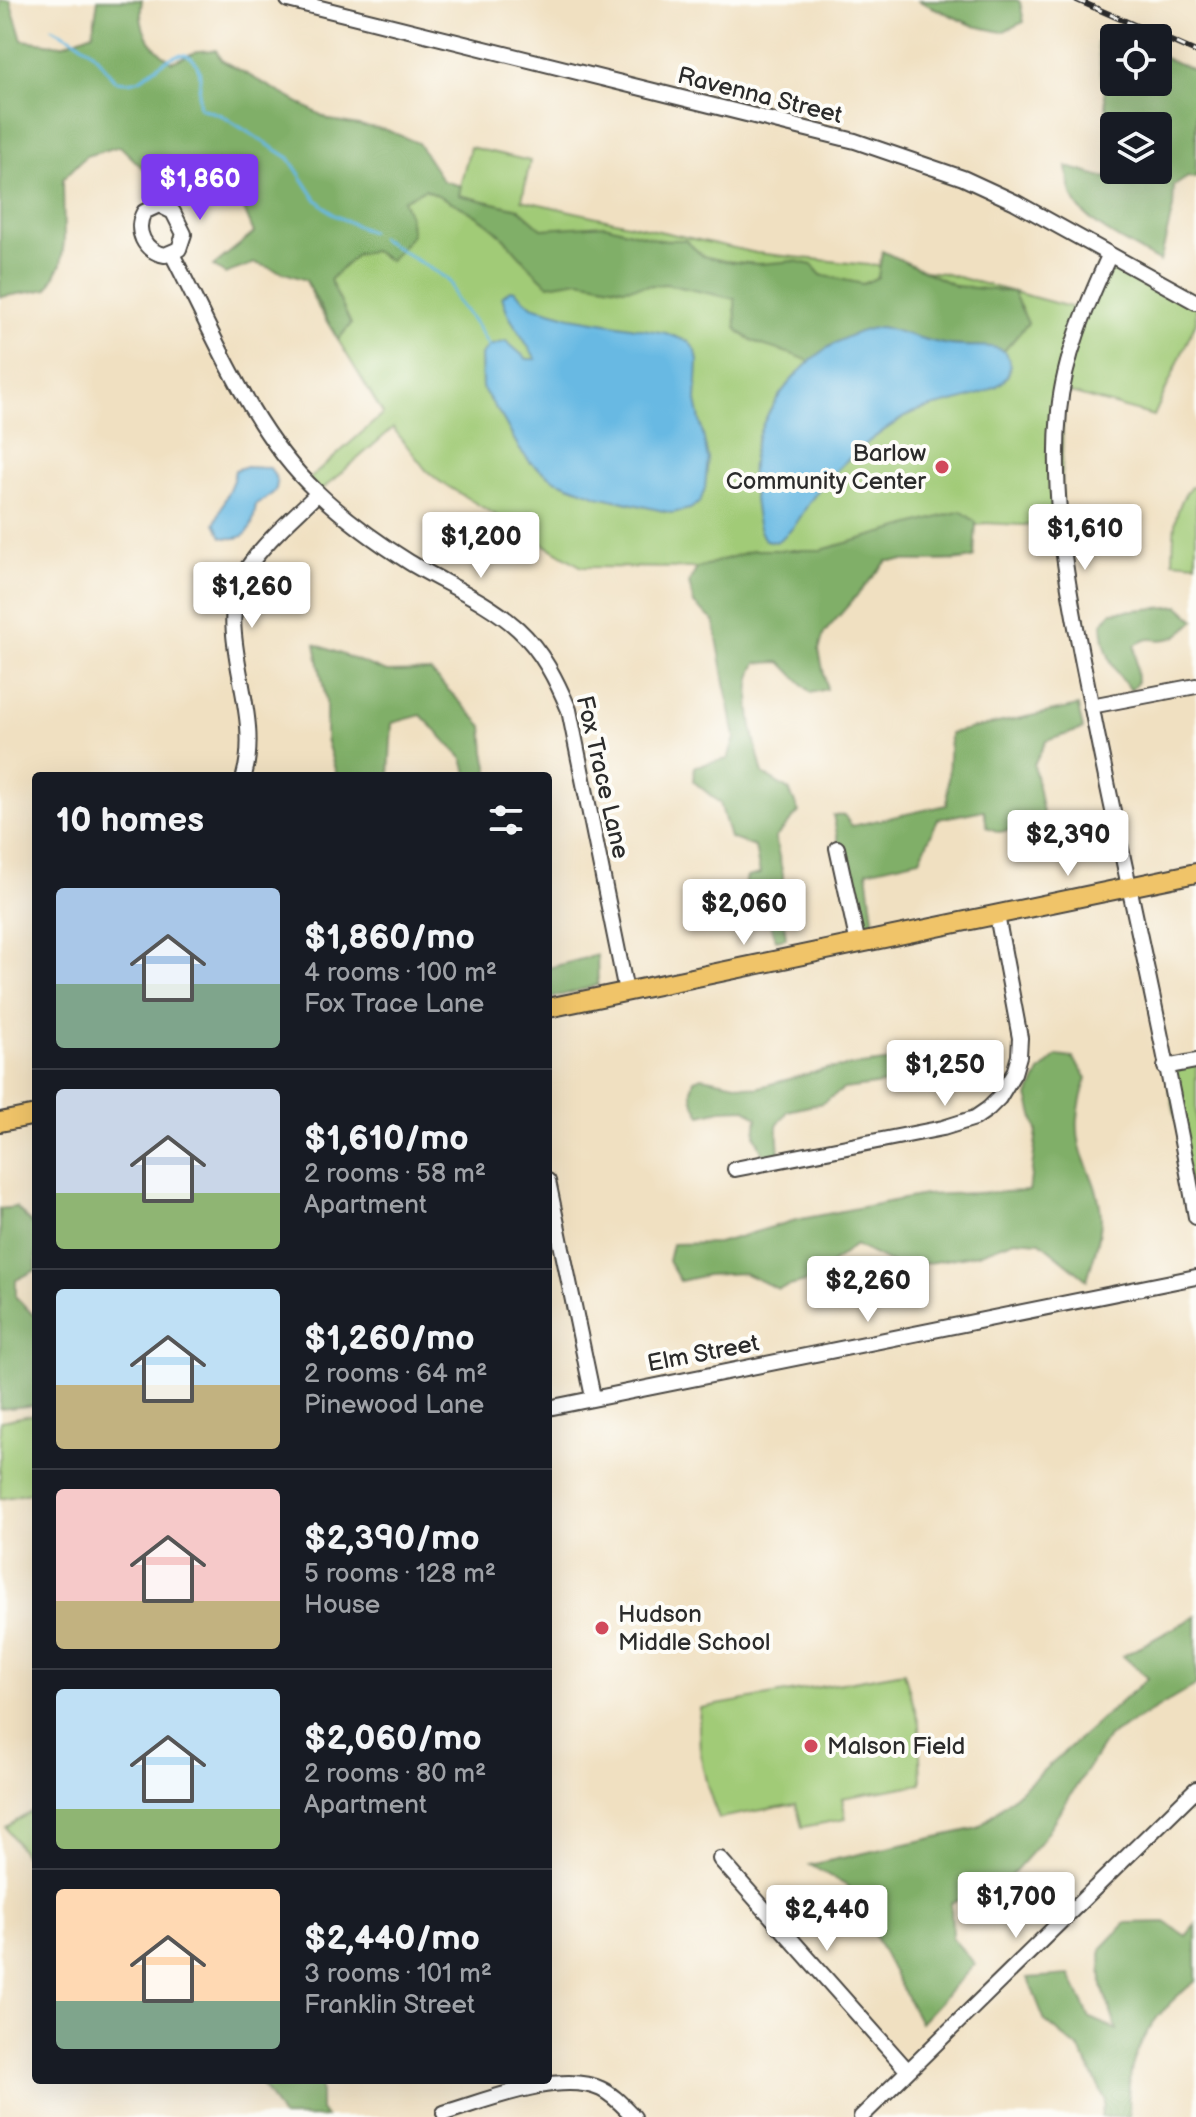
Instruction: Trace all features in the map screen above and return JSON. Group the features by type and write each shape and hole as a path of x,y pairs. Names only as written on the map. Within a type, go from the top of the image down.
{"main road":[{"path":"552,1007 1196,873"},
{"path":"1,1117 32,1115"}],"street":[{"name":"Ravenna Street","path":"288,0 903,155 1015,202 1196,302"},
{"name":"Fox Trace Lane","path":"172,254 268,434 318,493 409,562 478,599 518,629 549,668 569,710 626,991"},
{"path":"1109,256 1091,294 1074,343 1059,408 1057,452 1065,567 1196,1215"},
{"path":"245,772 251,739 232,626 233,604 253,559 318,493"},
{"path":"1091,706 1196,686"},
{"path":"837,848 858,944"},
{"path":"735,1169 943,1128 975,1118 988,1109 999,1098 1014,1073 1020,1038 997,915"},
{"path":"1165,1067 1196,1061"},
{"path":"552,1200 593,1397"},
{"name":"Elm Street","path":"552,1407 1196,1277"},
{"path":"861,2117 1196,1789"},
{"path":"720,1859 908,2071"},
{"path":"444,2113 514,2092 582,2084 600,2089 634,2117"}],"green space":[{"path":"0,0 10,0 22,40 62,45 93,33 98,0 142,0 141,20 146,36 172,62 198,51 216,50 221,60 330,120 387,130 418,143 443,181 461,186 459,195 519,209 542,229 605,225 660,240 685,240 703,256 724,261 759,264 795,261 812,265 821,275 863,284 878,277 882,251 956,286 1013,292 1028,323 1004,351 990,347 943,345 880,327 835,344 810,362 761,345 744,335 736,328 735,299 666,284 623,288 579,280 549,285 484,221 425,189 403,200 412,235 390,261 373,251 357,254 330,280 351,324 338,340 306,280 255,263 225,274 213,266 254,233 242,204 216,181 158,183 120,146 86,156 63,179 64,242 61,264 48,289 0,297"},
{"path":"917,0 1017,0 1024,22 1002,32 974,26"},
{"path":"1172,61 1196,71 1196,178 1188,177 1174,186 1173,208 1160,262 1087,217 1070,189 1067,167 1100,176 1100,184 1172,184 1172,112 1107,112 1105,96 1172,96"},
{"path":"470,147 530,161 522,200 756,253 943,273 1085,311 1109,256 1196,302 1196,322 1154,416 1063,391 1061,527 985,523 807,569 582,567 439,481 426,470 393,428 318,493 307,481 383,414 315,302 306,280 397,170 460,186"},
{"path":"1191,487 1196,487 1196,563 1173,561 1177,513"},
{"path":"961,511 976,522 974,557 946,561 887,561 824,633 819,650 827,689 811,693 781,662 757,663 752,674 749,702 763,774 789,790 799,812 775,838 783,875 786,938 776,940 761,906 743,891 747,877 760,874 755,847 730,838 720,803 693,781 695,766 728,759 735,738 714,621 694,604 689,583 697,568 754,550 821,550"},
{"path":"1179,606 1195,620 1175,637 1149,639 1135,645 1137,683 1131,690 1110,659 1102,623 1112,612"},
{"path":"315,644 387,672 430,671 483,726 489,772 467,772 463,759 421,715 392,723 389,772 336,772 326,739 326,700"},
{"path":"1078,706 1083,729 1046,741 1034,765 1045,824 999,832 987,827 984,810 938,819 920,859 867,871 874,926 857,930 833,815 844,815 852,826 947,805 950,733"},
{"path":"597,955 598,985 552,998 552,967"},
{"path":"1057,1056 1073,1058 1087,1078 1079,1110 1078,1132 1098,1197 1101,1226 1087,1280 1040,1242 1015,1240 978,1254 901,1268 855,1245 809,1281 778,1289 744,1273 707,1275 680,1281 668,1261 672,1244 718,1243 796,1220 924,1195 1029,1191 1037,1131 1028,1096 1040,1072"},
{"path":"1196,1060 1196,1213 1165,1067"},
{"path":"893,1061 912,1064 912,1080 844,1089 822,1103 788,1111 777,1126 779,1155 764,1157 755,1135 757,1118 746,1109 701,1115 693,1098 694,1080 702,1077 756,1088 826,1069"},
{"path":"16,1207 32,1224 32,1272 16,1280 16,1297 32,1314 32,1405 0,1409 0,1209"},
{"path":"32,1415 32,1493 0,1499 0,1421"},
{"path":"1196,1616 1196,1685 1108,1737 1039,1844 1007,1880 951,1903 952,1938 975,1964 920,2023 849,1887 810,1865 978,1828 1148,1678 1123,1656"},
{"name":"Malson Field","path":"904,1672 919,1723 921,1784 842,1798 846,1819 802,1827 796,1804 719,1818 702,1764 700,1708"},
{"path":"32,1811 32,1859 29,1862 6,1827"},
{"path":"1165,1922 1186,1936 1196,1924 1196,1981 1165,2008 1143,2040 1130,2076 1130,2117 1101,2117 1105,2099 1080,2050 1045,2021 1028,1978 1070,1975 1090,2018 1117,2030 1102,1986 1101,1949 1126,1923"},
{"path":"261,2084 321,2084 321,2110 326,2117 282,2117"}],"water":[{"path":"510,290 532,306 571,317 666,333 689,342 696,351 698,361 696,401 708,459 700,502 690,509 672,513 598,496 555,480 531,463 482,388 481,355 489,346 506,341 527,359 536,359 509,316 502,297"},
{"path":"880,327 942,343 1001,350 1008,357 1009,371 1003,382 990,390 912,413 885,430 832,475 788,533 776,542 765,540 756,515 752,467 759,434 769,412 798,373 817,356 858,332"},
{"path":"244,467 270,468 277,486 272,494 256,504 251,526 244,535 239,538 222,537 215,523 235,470"}],"waterway":[{"path":"52,28 91,51 116,81 137,80 177,55 191,57 199,70 200,108 221,115 289,158 315,198 334,215 370,232"},
{"path":"380,238 446,278 456,300 489,346"}],"railway":[{"path":"1077,0 1196,52"}],"place":[{"name":"Barlow Community Center","path":"942,467"},
{"name":"Hudson Middle School","path":"602,1628"},
{"name":"Malson Field","path":"811,1746"}]}
